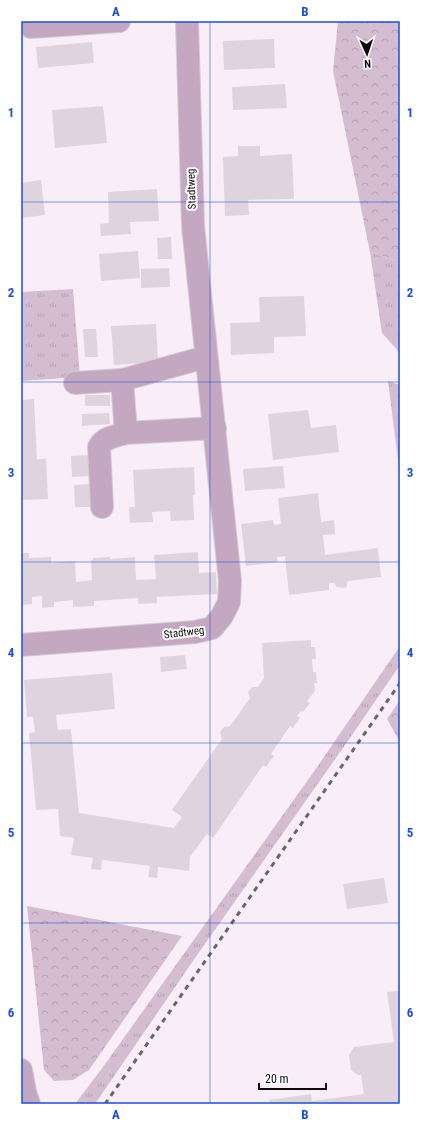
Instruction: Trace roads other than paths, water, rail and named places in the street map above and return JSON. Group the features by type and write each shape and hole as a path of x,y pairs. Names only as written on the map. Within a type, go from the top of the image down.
{"street":[{"path":"31,21 31,27 119,21"},
{"name":"Stadtweg","path":"21,645 195,632 212,628 222,616 229,602 230,581 215,428 192,226 187,21"},
{"path":"75,383 122,380 206,357"},
{"path":"122,380 126,433"},
{"path":"102,507 99,447 101,442 126,433 215,428"},
{"path":"21,1070 24,1092 29,1104"}],"railway":[{"path":"105,1104 400,683"}]}
